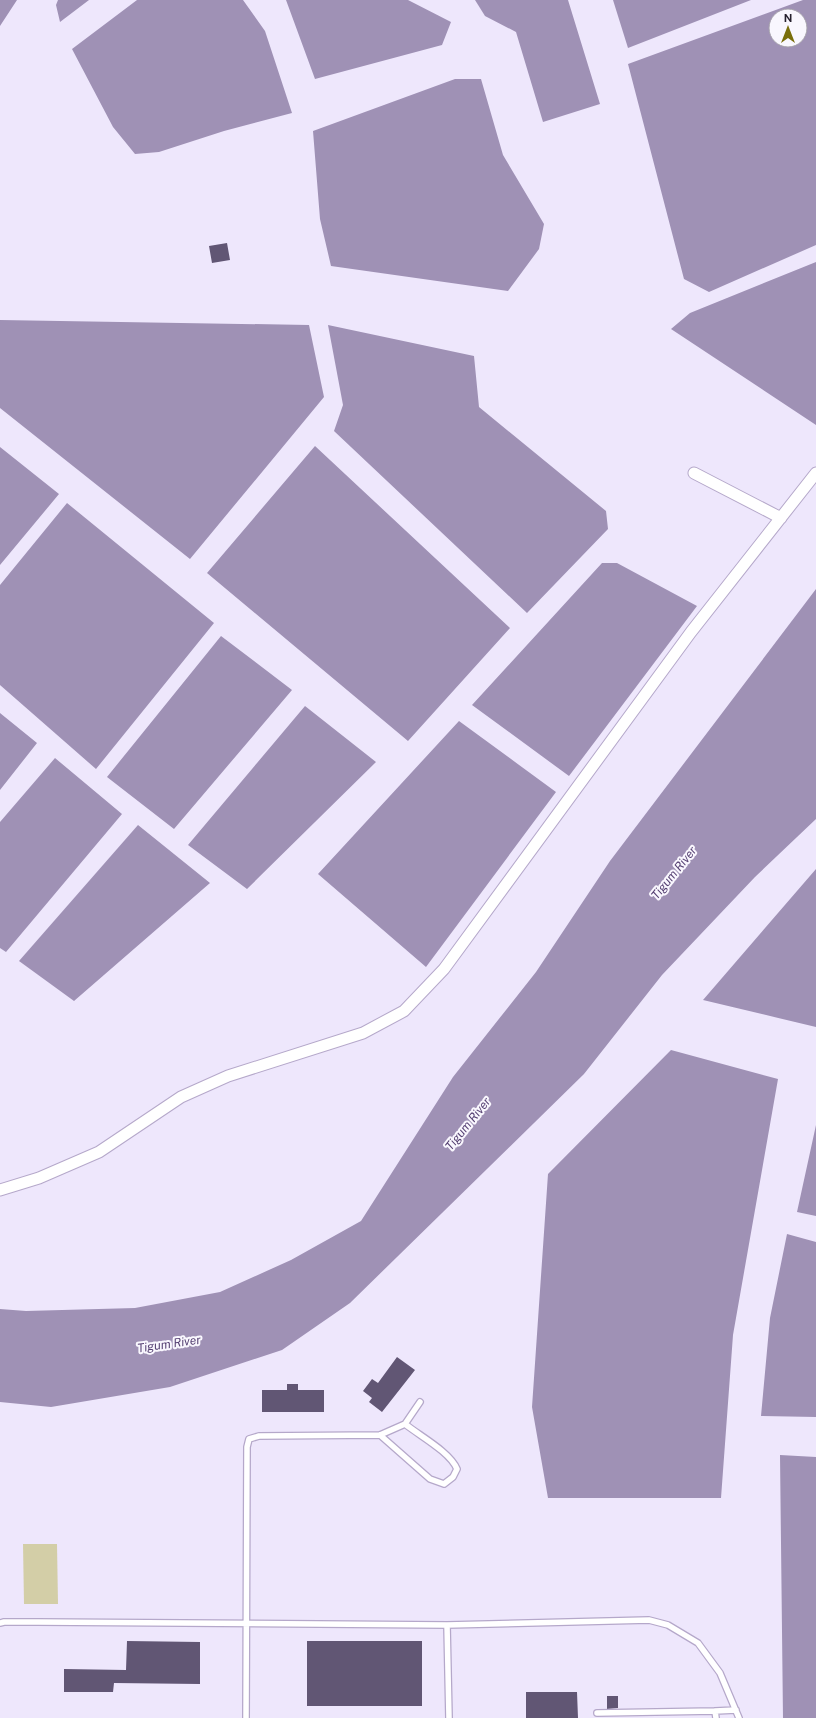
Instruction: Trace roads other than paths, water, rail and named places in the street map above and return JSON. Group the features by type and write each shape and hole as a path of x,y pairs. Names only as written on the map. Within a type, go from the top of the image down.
{"street":[{"path":"694,473 781,518"},
{"path":"0,1190 39,1178 99,1152 181,1097 214,1082 228,1076 363,1033 404,1011 444,969 686,639 816,473"}],"lane":[{"path":"246,1718 247,1447 249,1439 259,1436 380,1435 405,1424 420,1402"},
{"path":"380,1435 430,1479 444,1484 453,1478 457,1469 455,1464 405,1424"},
{"path":"0,1623 447,1625 649,1620 668,1625 698,1643 720,1674 739,1718"},
{"path":"447,1625 449,1718"},
{"path":"597,1713 716,1712 736,1710"},
{"path":"716,1712 716,1718"}],"water":[{"path":"0,0 17,0 0,26"},
{"path":"58,0 89,0 60,22 56,5"},
{"path":"137,0 243,0 265,31 292,113 224,131 159,152 135,154 113,127 72,49"},
{"path":"286,0 408,0 451,22 442,45 315,79"},
{"path":"475,0 568,0 600,104 543,122 516,32 485,16"},
{"path":"613,0 751,0 628,48"},
{"path":"803,0 816,0 816,245 709,292 684,279 628,64 768,13 768,48 808,48 808,8 781,8"},
{"path":"455,79 481,79 503,155 544,224 539,249 508,291 331,266 320,219 313,131"},
{"path":"816,262 816,425 671,329 690,313"},
{"path":"0,320 309,325 324,397 190,559 0,408"},
{"path":"328,325 474,356 479,407 606,511 608,529 527,613 334,431 343,405"},
{"path":"315,446 510,628 408,741 207,573"},
{"path":"0,447 59,494 0,565"},
{"path":"67,503 214,623 96,769 0,685 0,585"},
{"path":"602,563 617,563 697,606 569,776 472,705"},
{"name":"Tigum River","path":"816,589 816,819 755,877 662,975 584,1074 350,1303 282,1350 170,1387 51,1407 0,1402 0,1309 26,1311 135,1308 220,1292 291,1260 361,1221 453,1077 536,972 610,861"},
{"path":"221,636 292,690 174,829 107,777"},
{"path":"305,706 376,762 247,889 188,845"},
{"path":"0,713 37,743 0,790"},
{"path":"459,721 556,792 426,967 318,874"},
{"path":"55,758 122,814 6,952 0,948 0,822"},
{"path":"138,825 210,883 74,1001 19,961"},
{"path":"816,869 816,1027 703,1000"},
{"path":"671,1050 778,1079 733,1335 721,1498 548,1498 532,1407 548,1174"},
{"path":"816,1125 816,1216 797,1212"},
{"path":"787,1234 816,1242 816,1417 761,1416 770,1318"},
{"path":"780,1455 816,1457 816,1718 783,1718"}]}
